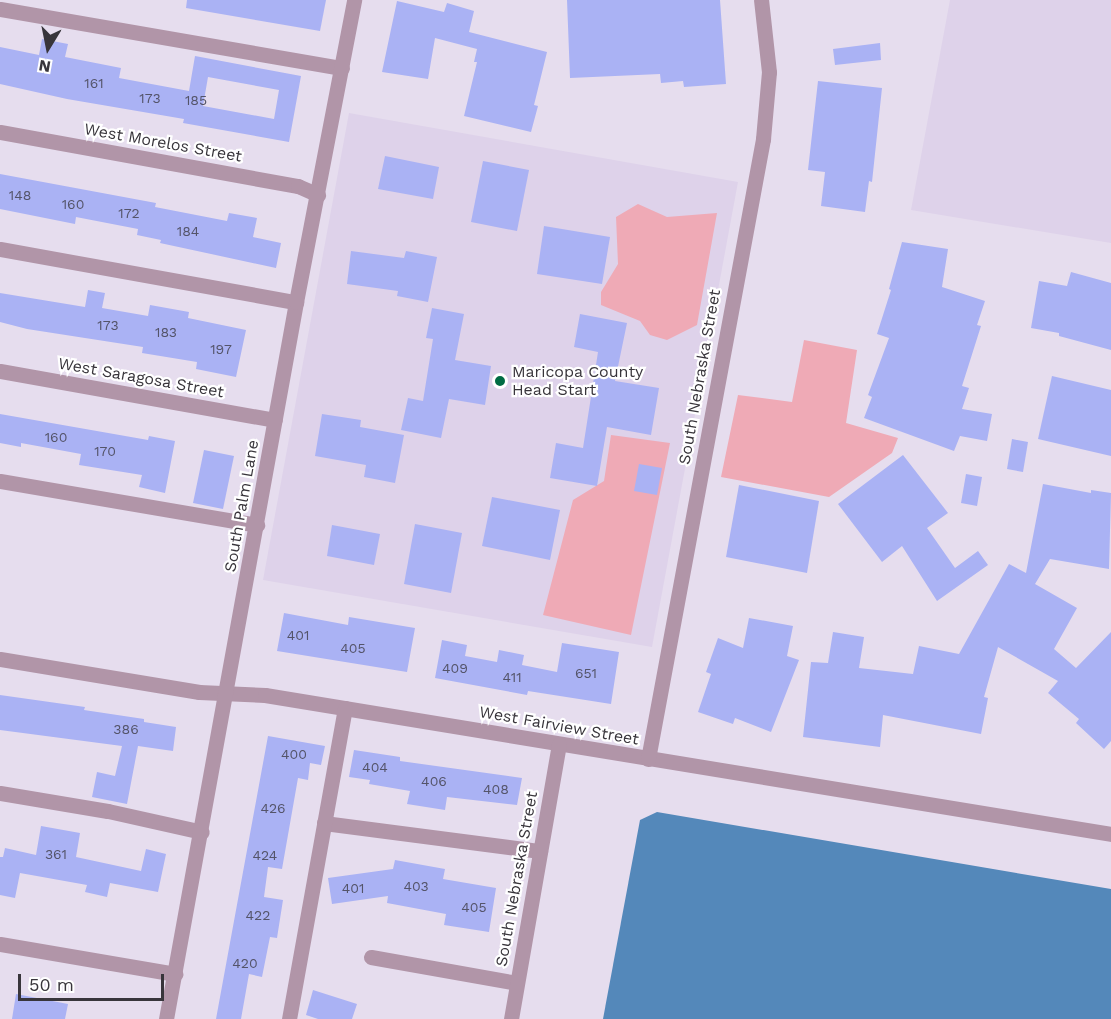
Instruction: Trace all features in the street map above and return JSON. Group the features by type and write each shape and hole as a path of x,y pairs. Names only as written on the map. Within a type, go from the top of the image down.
{"street":[{"name":"South Palm Lane","path":"166,1019 202,832 296,302 354,0"},
{"name":"South Nebraska Street","path":"648,759 763,139 769,72 761,0"},
{"path":"0,9 342,68"},
{"name":"West Morelos Street","path":"0,132 298,186 318,195"},
{"path":"0,249 296,302"},
{"name":"West Saragosa Street","path":"0,371 275,420"},
{"path":"0,481 257,525"},
{"name":"West Fairview Street","path":"0,659 199,693 265,695 1111,834"},
{"path":"289,1019 345,708"},
{"name":"South Nebraska Street","path":"511,1019 559,744"},
{"path":"0,793 108,811 202,832"},
{"path":"324,823 540,850"},
{"path":"0,944 175,974"},
{"path":"371,957 517,983"}],"shaded area":[{"path":"950,0 1111,0 1111,243 911,210"},
{"name":"Maricopa County Head Start","path":"349,113 738,182 652,647 263,580"},
{"path":"638,204 667,217 717,213 697,325 667,340 650,335 640,321 601,305 601,292 618,264 616,217"},
{"path":"804,340 857,350 846,423 898,438 892,453 829,497 721,477 738,395 792,402"},
{"path":"611,435 670,443 631,635 543,615 573,500 604,481"}],"water":[{"path":"657,812 1111,889 1111,1019 603,1019 640,820"}],"building":[{"path":"187,0 326,0 320,31 186,8"},
{"path":"567,0 720,0 726,84 684,87 683,81 661,83 660,74 570,78"},
{"path":"397,1 444,12 447,3 474,11 469,32 547,52 534,105 538,106 531,132 464,116 477,62 474,62 477,49 435,38 428,79 382,72"},
{"path":"42,39 68,44 65,57 121,68 119,78 189,91 195,56 301,76 289,142 183,123 184,119 67,99 0,84 0,47 39,55","holes":["208,77 279,90 274,119 203,106"]},
{"path":"880,43 881,60 835,65 833,49"},
{"path":"818,81 882,88 872,182 869,181 865,212 821,206 825,172 808,170"},
{"path":"385,156 439,167 433,199 378,189"},
{"path":"483,161 529,170 517,231 471,222"},
{"path":"0,174 156,203 155,207 227,221 229,213 257,218 253,237 281,243 276,268 160,243 161,240 137,235 138,229 76,217 75,224 0,209"},
{"path":"544,226 610,237 602,284 537,274"},
{"path":"902,242 948,249 942,287 985,301 977,325 981,326 962,386 969,388 962,409 992,414 987,441 960,436 954,451 864,418 872,397 868,395 889,338 877,334 891,290 889,289"},
{"path":"351,251 404,258 406,251 437,257 428,302 397,296 398,291 347,284"},
{"path":"1071,272 1111,283 1111,350 1059,336 1059,333 1031,328 1039,281 1067,286"},
{"path":"88,290 105,293 102,308 148,316 150,305 189,312 188,318 246,330 236,377 196,369 197,362 142,353 143,347 27,329 0,322 0,293 85,307"},
{"path":"432,308 464,314 455,360 491,366 485,405 449,399 441,438 401,430 408,398 423,401 433,339 426,338"},
{"path":"580,314 627,323 615,381 659,388 651,435 607,427 597,486 550,478 556,443 583,448 598,352 574,347"},
{"path":"1052,376 1111,390 1111,456 1038,439"},
{"path":"0,414 148,440 149,436 175,441 165,493 139,487 142,475 79,465 81,454 21,443 21,447 0,443"},
{"path":"322,414 361,420 360,427 404,435 395,483 364,477 366,465 315,456"},
{"path":"1012,439 1028,442 1023,472 1007,469"},
{"path":"204,450 234,456 223,509 193,503"},
{"path":"903,455 948,513 927,528 955,568 978,551 988,565 937,601 902,546 882,562 838,504"},
{"path":"639,464 662,468 657,495 634,491"},
{"path":"966,474 982,477 977,506 961,503"},
{"path":"1043,484 1091,493 1091,490 1111,493 1109,569 1050,559 1035,584 1077,608 1054,649 1076,668 1111,632 1111,741 1104,749 1076,723 1079,719 1048,693 1058,681 998,647 984,697 988,698 981,734 883,715 880,747 803,737 811,662 828,663 833,632 864,637 859,668 913,674 919,646 959,654 1009,564 1026,573"},
{"path":"739,485 819,501 807,573 726,557"},
{"path":"492,497 560,510 550,560 482,546"},
{"path":"415,524 462,533 451,593 404,584"},
{"path":"332,525 380,534 374,565 327,556"},
{"path":"284,613 348,625 349,617 415,628 407,672 277,651"},
{"path":"749,618 793,626 787,656 799,660 771,732 735,718 733,724 698,712 711,674 706,672 718,638 743,648"},
{"path":"442,640 467,645 465,656 497,662 499,650 524,655 522,665 557,672 562,643 619,652 611,704 528,691 527,695 435,678"},
{"path":"0,695 85,707 84,710 144,719 144,722 176,727 173,751 138,746 127,804 92,797 97,772 115,776 122,746 0,730"},
{"path":"268,736 325,746 321,765 310,763 308,780 298,778 282,869 268,867 264,897 283,900 277,938 270,937 262,977 249,974 241,1019 216,1019"},
{"path":"354,750 400,757 400,761 522,778 517,805 447,797 445,810 407,804 410,791 369,784 370,780 349,777"},
{"path":"41,826 80,833 76,857 141,871 146,849 166,854 158,892 110,883 107,897 85,892 87,885 20,873 15,898 0,895 0,857 3,857 5,848 36,855"},
{"path":"395,860 445,869 443,879 496,888 489,932 444,925 446,914 387,903 388,896 332,904 328,878 393,869"},
{"path":"313,990 357,1004 352,1019 318,1019 306,1015"},
{"path":"16,994 68,1004 65,1019 12,1019"}],"place":[{"name":"Maricopa County Head Start","path":"500,381"}]}
